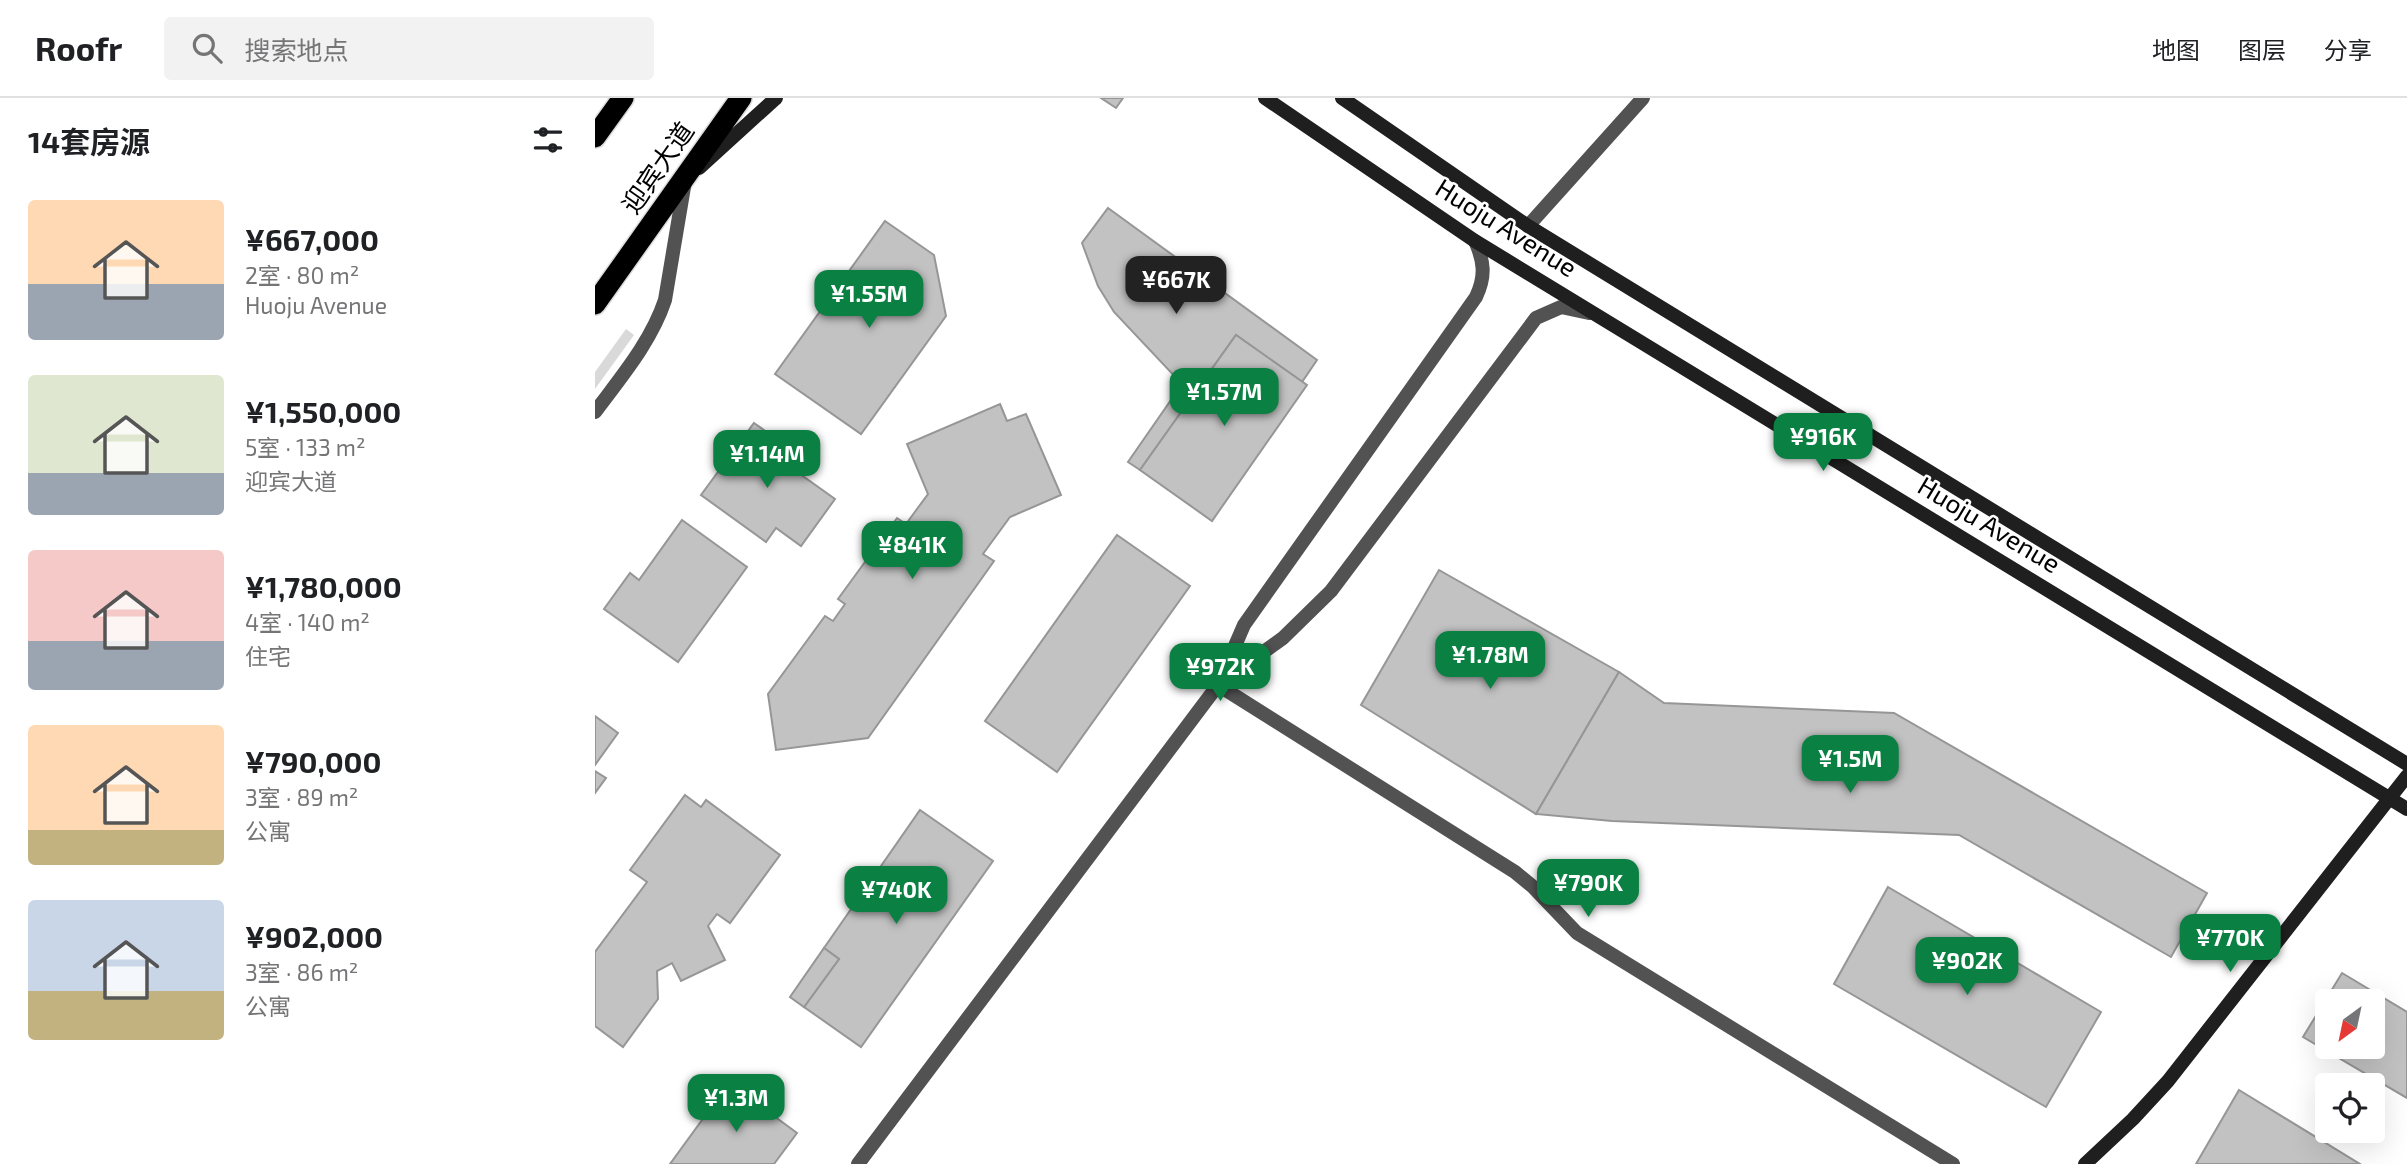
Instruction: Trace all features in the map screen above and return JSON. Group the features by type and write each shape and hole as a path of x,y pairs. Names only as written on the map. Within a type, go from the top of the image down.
{"highway":[{"path":"595,137 624,98"},
{"path":"726,119 733,98"},
{"name":"迎宾大道","path":"595,304 685,181 741,98"}],"main road":[{"path":"685,181 776,98"},
{"name":"Huoju Avenue","path":"1265,98 1475,241 2407,809"},
{"name":"Huoju Avenue","path":"1342,98 1528,226 2407,764"},
{"path":"2085,1164 2133,1119 2168,1081 2407,776"}],"street":[{"path":"1528,226 1643,98"},
{"path":"595,412 644,345 659,319 666,300 685,181"},
{"path":"857,1164 1218,685 1244,625 1476,297 1484,269 1475,241"},
{"path":"1218,685 1283,638 1331,591 1536,318 1561,307 1600,316"},
{"path":"1218,685 1515,872 1532,886 1562,919 1594,944 1954,1164"}],"shaded area":[{"path":"626,329 634,335 595,389 595,372"}],"building":[{"path":"1101,98 1123,98 1116,108"},
{"path":"1108,208 1317,360 1302,382 1236,335 1140,470 1128,462 1182,384 1114,312 1098,286 1082,243"},
{"path":"885,221 934,255 946,316 861,434 775,374"},
{"path":"1236,335 1307,385 1212,521 1140,470"},
{"path":"1000,404 1007,421 1026,414 1061,495 1010,517 983,554 994,561 868,738 776,750 768,694 825,616 833,621 845,604 838,599 897,518 906,524 928,494 907,444"},
{"path":"754,423 788,447 779,459 835,499 801,546 776,528 766,542 701,495"},
{"path":"682,520 747,567 678,662 604,609 630,573 639,580"},
{"path":"1117,535 1190,586 1057,772 985,721"},
{"path":"1439,570 1619,672 1536,814 1361,705"},
{"path":"1619,672 1664,703 1894,713 2207,893 2171,957 1959,835 1612,821 1536,814"},
{"path":"595,716 618,733 595,765"},
{"path":"595,771 606,778 595,793"},
{"path":"685,795 701,807 706,800 780,855 730,923 717,914 708,926 725,960 681,981 672,963 657,971 658,999 623,1047 595,1026 595,952 647,882 630,870"},
{"path":"920,810 993,861 861,1047 804,1007 839,959 824,948"},
{"path":"1888,887 2101,1012 2046,1107 1834,984"},
{"path":"824,948 839,959 804,1007 790,997"},
{"path":"2342,973 2369,989 2332,989"},
{"path":"2385,999 2407,1012 2407,1098 2385,1085 2385,1073 2364,1073 2341,1059 2385,1059"},
{"path":"2315,1017 2315,1044 2303,1037"},
{"path":"729,1083 797,1133 774,1164 670,1164"},
{"path":"2239,1090 2315,1136 2315,1143 2326,1143 2360,1164 2196,1164"}]}
